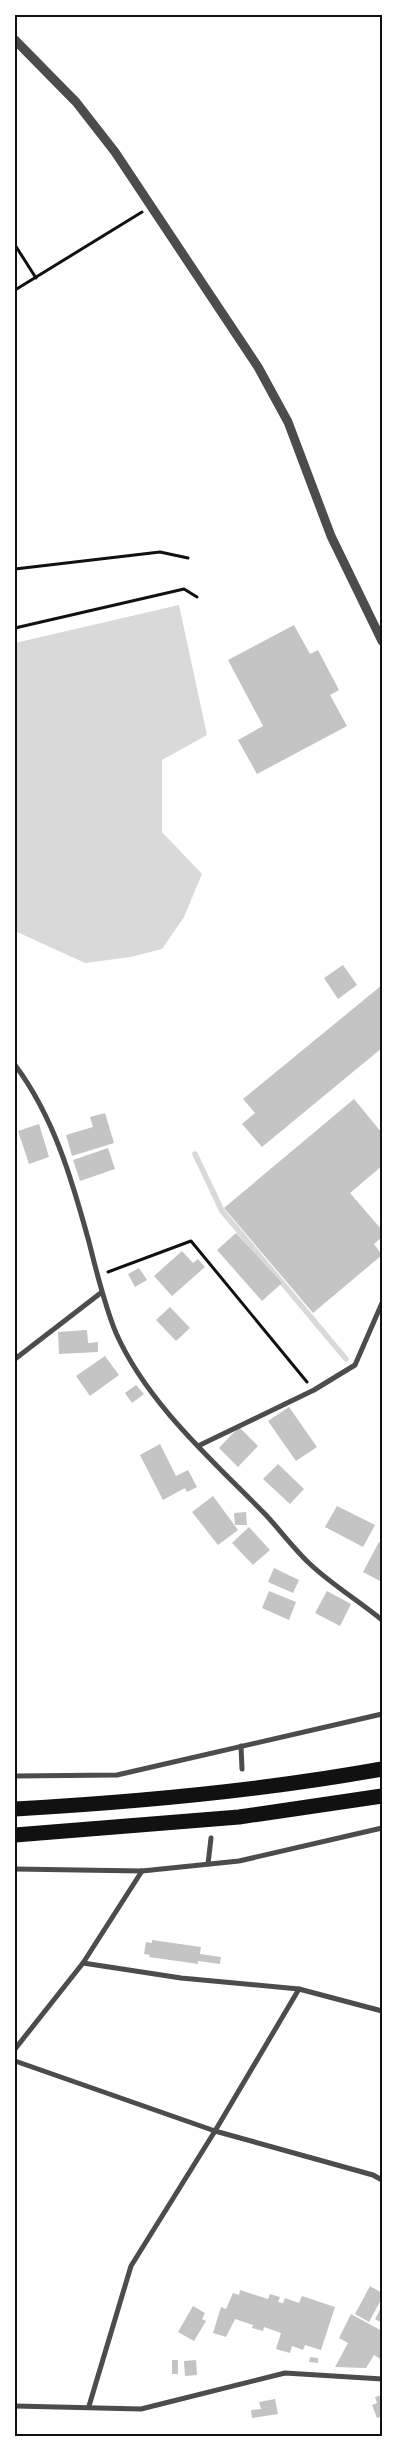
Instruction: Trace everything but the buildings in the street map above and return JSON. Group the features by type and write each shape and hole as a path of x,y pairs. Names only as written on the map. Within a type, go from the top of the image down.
{"highway":[{"path":"15,1809 100,1804 240,1790 382,1769"},
{"path":"15,1835 239,1817 382,1796"}],"street":[{"path":"15,40 76,102 115,152 258,367 288,422 331,536 382,641"},
{"path":"15,1065 31,1086 51,1124 65,1162 102,1292 116,1333 141,1378 198,1446 279,1528 310,1564 382,1620"},
{"path":"15,1359 102,1292"},
{"path":"198,1446 314,1390 355,1364 380,1317 382,1303"},
{"path":"15,1776 117,1774 382,1714"},
{"path":"241,1746 242,1769"},
{"path":"15,1868 142,1871 239,1862 382,1828"},
{"path":"208,1864 211,1838"},
{"path":"15,2049 83,1964 142,1871"},
{"path":"83,1964 181,1978 299,1989 382,2011"},
{"path":"89,2406 131,2266 215,2131 299,1989"},
{"path":"15,2061 215,2131 373,2175 382,2180"},
{"path":"15,2406 89,2406 141,2409 285,2374 382,2379"}],"path":[{"path":"15,290 151,207"},
{"path":"15,245 36,278"},
{"path":"15,569 160,552 188,558"},
{"path":"15,628 184,589 197,597"},
{"path":"98,1276 191,1241 314,1390"}],"shaded area":[{"path":"179,605 207,735 162,760 162,832 202,874 184,917 162,949 131,957 85,963 15,931 15,643"}],"waterway":[{"path":"195,1154 222,1211 346,1359"}]}
